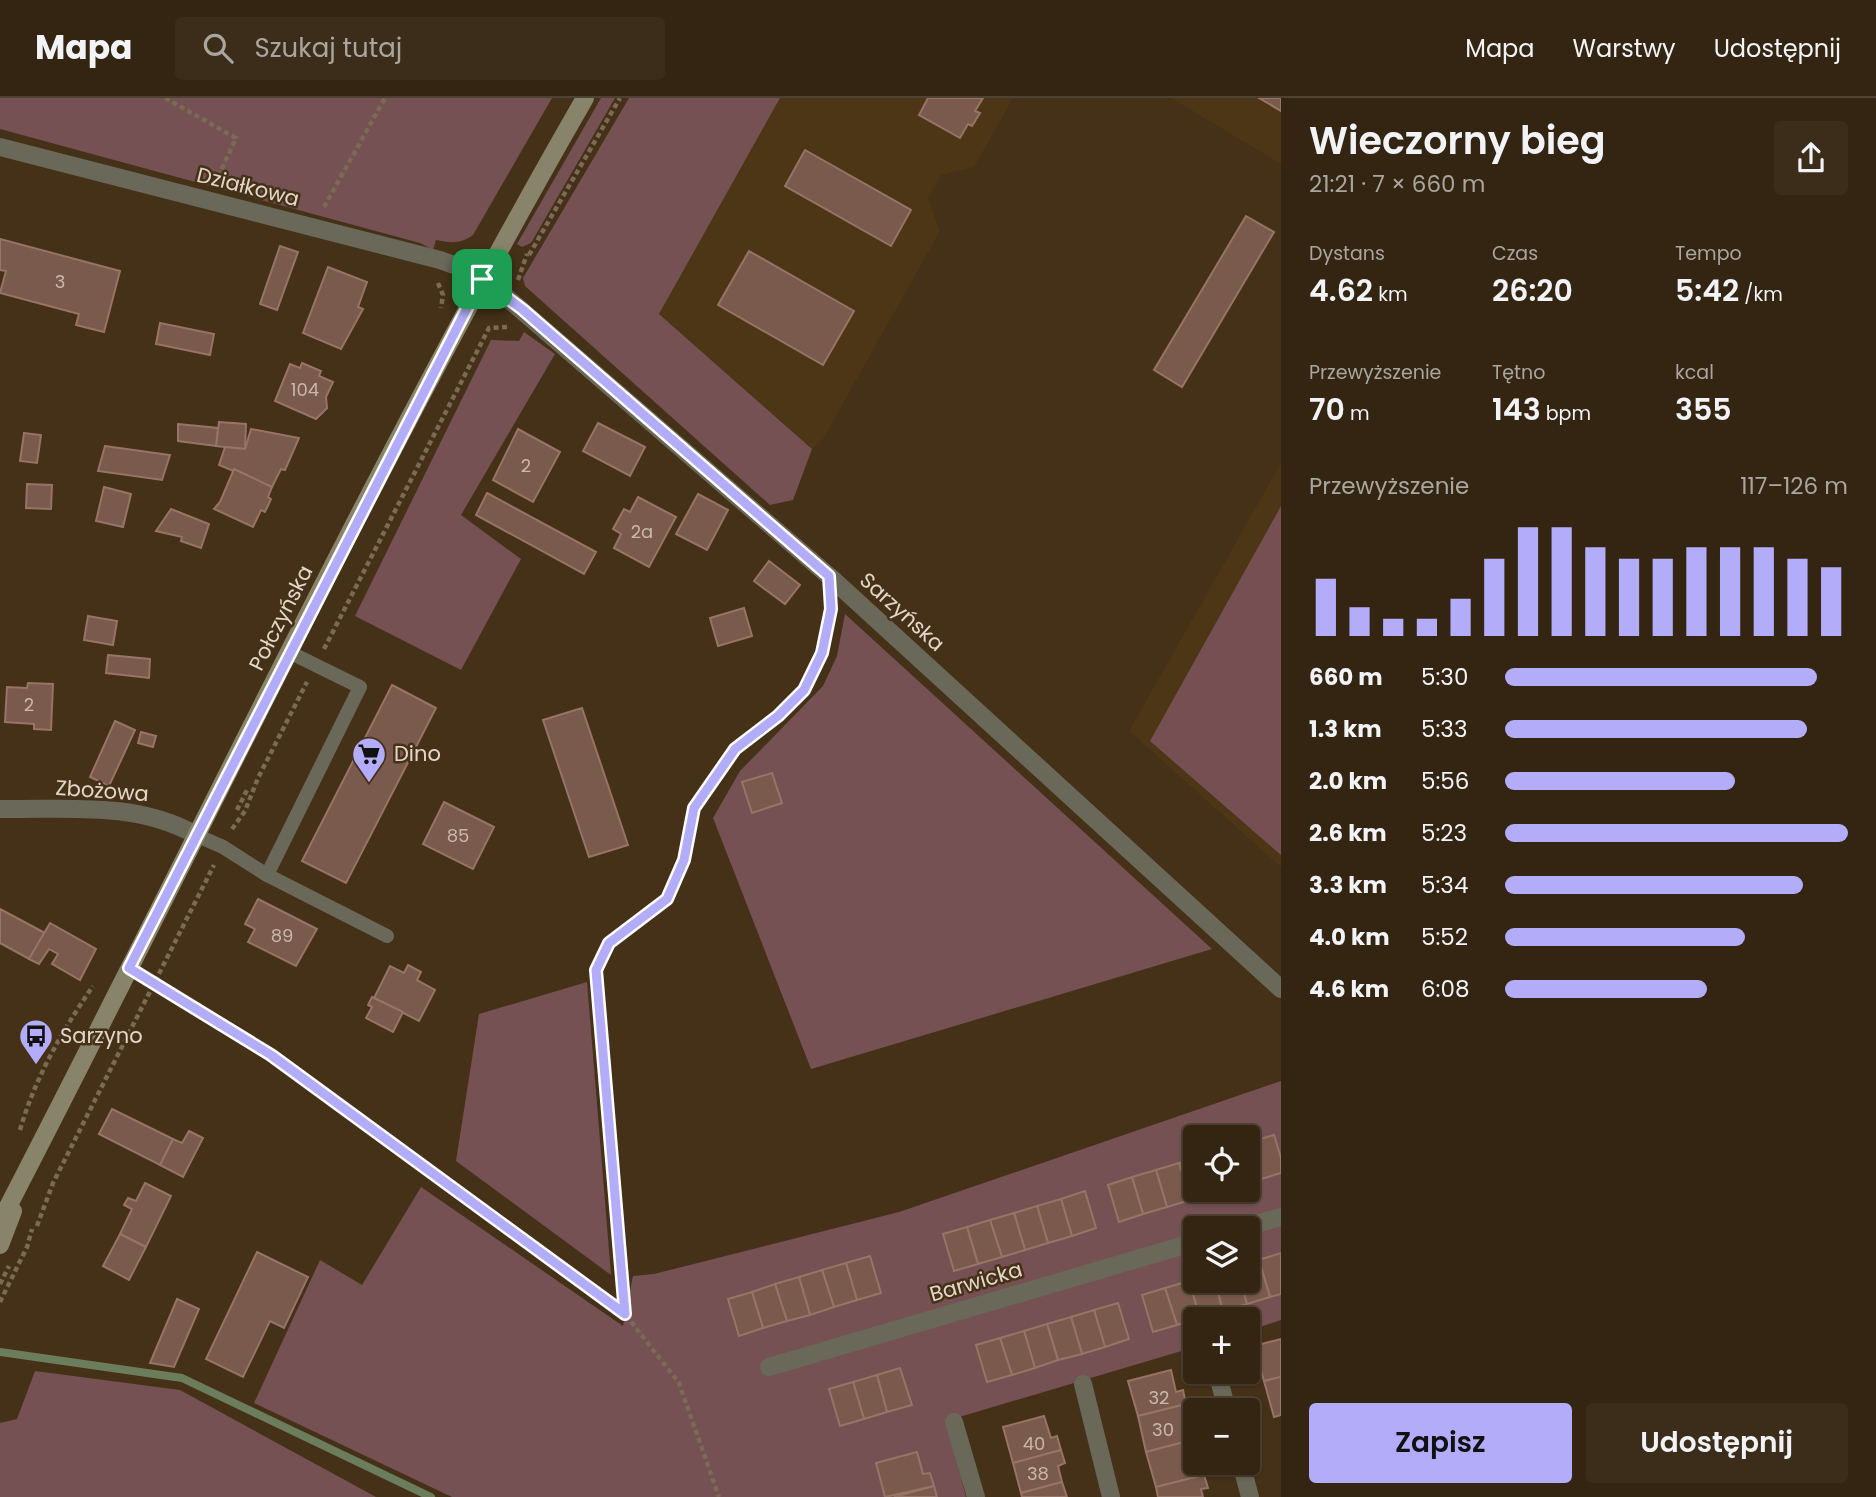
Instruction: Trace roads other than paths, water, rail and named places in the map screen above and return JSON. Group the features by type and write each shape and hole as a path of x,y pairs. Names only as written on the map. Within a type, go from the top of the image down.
{"main road":[{"name":"Połczyńska","path":"0,1222 482,279 585,98"},
{"name":"Połczyńska","path":"0,1245 30,1165"}],"street":[{"name":"Działkowa","path":"0,147 440,260 482,279"},
{"name":"Sarzyńska","path":"482,279 541,326 829,576 1281,989"},
{"name":"Zbożowa","path":"0,810 108,810 140,813 176,824 196,835"},
{"path":"1260,1223 1281,1217"},
{"name":"Barwicka","path":"769,1367 1183,1246"},
{"path":"1083,1384 1111,1497"},
{"path":"954,1422 976,1497"},
{"path":"1244,1475 1250,1497"}],"lane":[{"path":"267,875 360,687 289,652"},
{"path":"196,835 223,847 267,875 387,936"}],"waterway":[{"path":"0,1352 182,1378 431,1497"}],"place":[{"name":"Dino","path":"369,784"},
{"name":"Sarzyno","path":"36,1066"}]}
